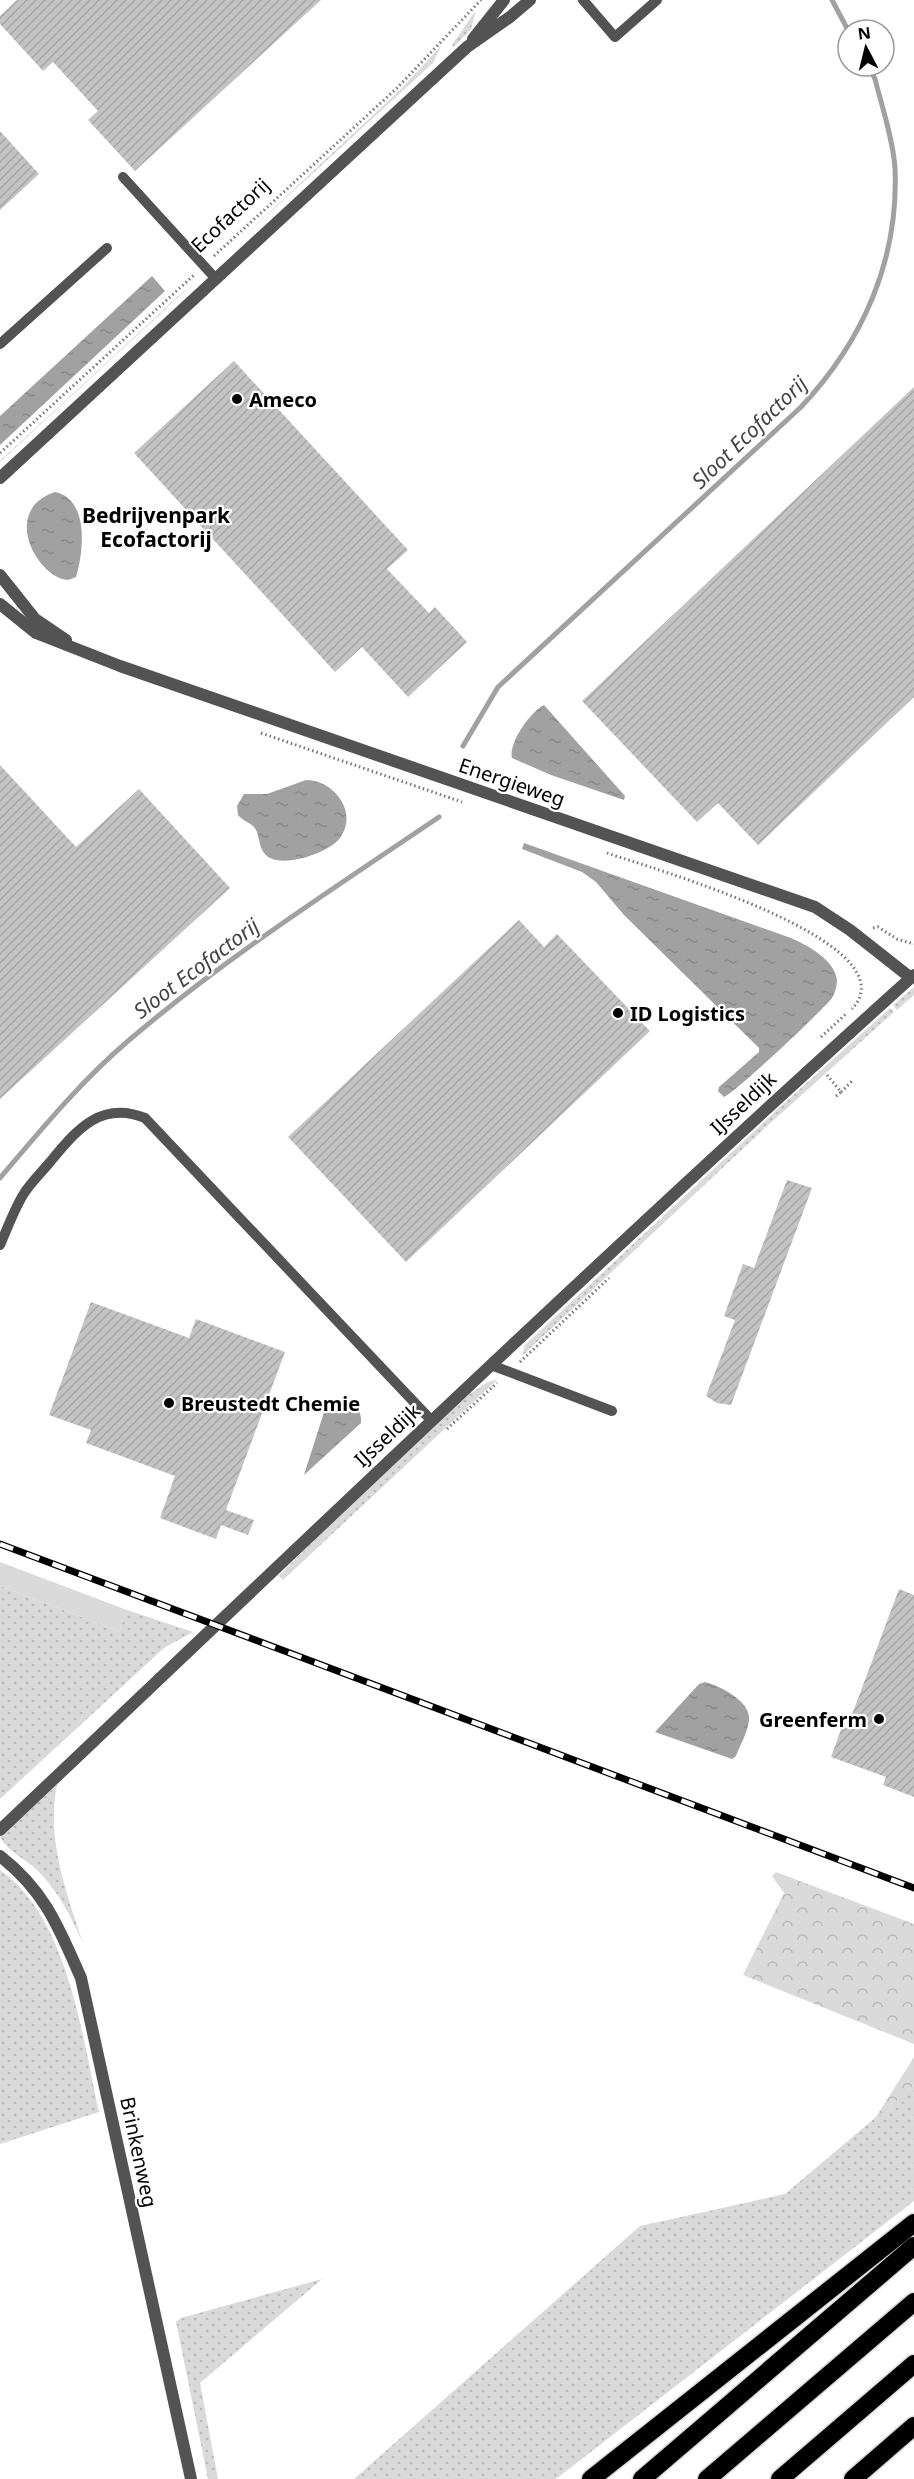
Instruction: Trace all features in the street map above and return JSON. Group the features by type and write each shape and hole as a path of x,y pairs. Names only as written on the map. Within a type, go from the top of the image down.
{"highway":[{"path":"591,2479 914,2223"},
{"path":"642,2479 914,2246"},
{"path":"707,2479 914,2302"},
{"path":"780,2479 914,2364"},
{"path":"853,2479 914,2426"}],"street":[{"name":"Ecofactorij","path":"467,47 504,0"},
{"name":"Ecofactorij","path":"0,478 467,47 530,0"},
{"name":"Energieweg","path":"0,575 35,619 84,653"},
{"name":"Energieweg","path":"0,603 36,633 84,653 815,908 850,930 912,976"},
{"name":"IJsseldijk","path":"0,1830 431,1420 739,1132 912,976"},
{"name":"Brinkenweg","path":"0,1856 32,1884 55,1918 81,1978 191,2479"}],"lane":[{"path":"583,0 615,37 657,0"},
{"path":"123,177 216,279"},
{"path":"0,345 107,248"},
{"path":"0,1245 23,1194 72,1136 92,1119 109,1114 132,1113 145,1118 431,1420"},
{"path":"491,1365 612,1411"}],"path":[{"name":"Ecofactorij","path":"0,453 397,88 481,0"},
{"path":"819,1041 862,998 864,992 863,977 845,954"},
{"path":"835,1067 826,1075 841,1092"},
{"path":"834,1098 852,1081"},
{"path":"439,1437 612,1274"}],"green space":[{"path":"476,10 471,29 454,47 452,45"},
{"path":"441,46 433,63 231,248 400,90"},
{"path":"185,291 0,462 0,461"},
{"path":"914,987 914,995 897,1010 893,1005"},
{"path":"890,1008 894,1012 765,1128 522,1356 525,1345 780,1107"},
{"path":"498,1379 283,1580 279,1576 431,1420 486,1383"},
{"path":"0,1562 127,1610 119,1631 0,1586"},
{"path":"0,1586 119,1631 127,1610 193,1632 164,1648 0,1799"},
{"path":"57,1785 54,1805 56,1845 64,1885 83,1943 52,1887 38,1871 8,1847 0,1837"},
{"path":"0,1870 23,1891 42,1917 57,1947 78,2014 99,2112 0,2144"},
{"path":"776,1872 914,1924 914,2044 743,1975 784,1893 772,1876"},
{"path":"914,2057 914,2085 874,2120"},
{"path":"914,2085 914,2201 556,2479 354,2479 640,2226 785,2194"},
{"path":"322,2279 200,2383 218,2479 208,2479 176,2322 181,2318"}],"water":[{"path":"152,276 165,291 0,445 0,416"},
{"path":"55,492 66,497 74,505 81,527 79,566 76,577 68,580 56,576 45,568 29,542 27,527 29,513 38,501"},
{"path":"544,705 625,796 624,800 551,775 512,758 513,744 517,736 533,714"},
{"path":"306,780 325,785 339,798 346,815 346,825 342,835 329,847 309,856 287,861 270,858 261,847 256,830 238,815 237,806 244,794 267,794"},
{"path":"524,843 791,938 812,949 831,966 837,980 833,996 779,1050 724,1097 718,1091 719,1087 759,1052 759,1048 624,915 596,882 582,872 522,849"},
{"path":"330,1400 354,1405 361,1417 361,1423 304,1475 325,1409"},
{"path":"705,1682 733,1695 748,1713 746,1734 736,1756 732,1759 655,1732 699,1684"}],"building":[{"path":"17,0 321,0 135,171 88,120 98,111 53,62 43,71 0,24 0,16"},
{"path":"0,131 39,174 0,210"},
{"path":"234,361 408,550 387,569 429,613 435,607 467,642 408,697 362,647 335,672 134,453"},
{"path":"914,387 914,697 758,845 718,803 697,822 582,701"},
{"path":"0,765 76,847 139,789 230,888 0,1099"},
{"path":"519,920 544,947 557,934 650,1031 406,1262 288,1137"},
{"path":"787,1180 812,1188 731,1405 717,1403 706,1396 735,1320 724,1316 743,1264 754,1268"},
{"path":"91,1302 189,1338 196,1319 285,1352 226,1510 254,1520 248,1535 221,1525 216,1539 160,1518 175,1476 86,1443 91,1430 49,1415"},
{"path":"899,1589 914,1595 914,1797 883,1785 886,1777 831,1757 842,1727 847,1728"}],"waterway":[{"name":"Sloot Ecofactorij","path":"832,0 842,18"},
{"name":"Sloot Ecofactorij","path":"463,746 498,687 801,407 842,355 873,297 891,235 895,202 895,168 892,146 874,78"},
{"name":"Sloot Ecofactorij","path":"0,1178 93,1073 165,1010 280,925 439,817"}],"railway":[{"path":"0,1544 914,1888"}],"place":[{"name":"Ameco","path":"237,399"},
{"name":"ID Logistics","path":"618,1013"},
{"name":"Breustedt Chemie","path":"169,1403"},
{"name":"Greenferm","path":"879,1719"}],"district":[{"name":"Bedrijvenpark Ecofactorij","path":"156,527"}]}
